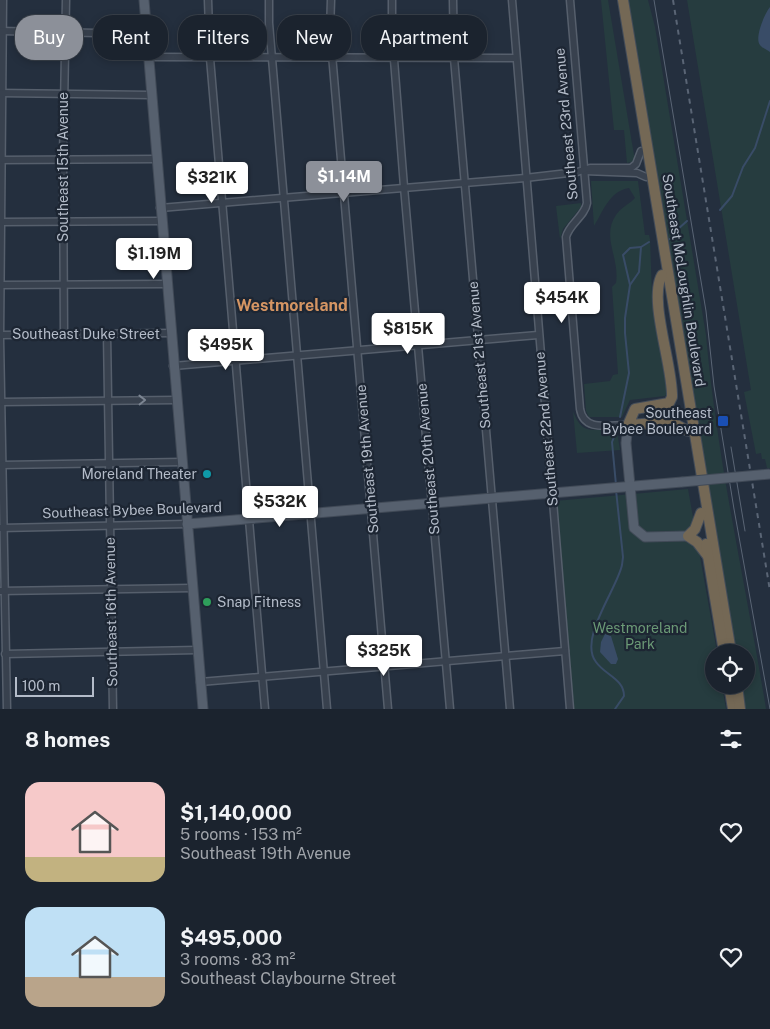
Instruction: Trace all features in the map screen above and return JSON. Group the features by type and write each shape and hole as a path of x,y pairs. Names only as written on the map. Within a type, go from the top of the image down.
{"highway":[{"name":"Southeast McLoughlin Boulevard","path":"617,0 641,151 659,240 662,275 723,644"},
{"name":"Southeast McLoughlin Boulevard","path":"623,0 659,240 730,644"},
{"path":"662,275 657,288 658,301 672,397 668,403 634,409 628,424 671,422 688,431"},
{"path":"701,513 695,529 688,536 697,542 708,556"},
{"path":"730,694 733,709"},
{"path":"738,694 740,709"}],"main road":[{"path":"144,0 145,15"},
{"path":"148,60 203,709"},
{"path":"628,424 626,444 633,526 638,534 650,538 688,536"},
{"name":"Southeast Bybee Boulevard","path":"187,524 770,474"}],"street":[{"path":"3,0 1,31 2,590 7,709"},
{"name":"Southeast 15th Avenue","path":"66,0 66,15"},
{"path":"208,0 209,15"},
{"path":"269,0 283,198 327,709"},
{"name":"Southeast 19th Avenue","path":"331,0 332,15"},
{"name":"Southeast 20th Avenue","path":"392,0 393,15"},
{"name":"Southeast 21st Avenue","path":"452,0 453,15"},
{"name":"Southeast 22nd Avenue","path":"512,0 515,58 570,709"},
{"name":"Southeast 23rd Avenue","path":"570,0 587,207 568,231 566,237 580,412 586,422 592,425 628,424"},
{"path":"1,31 15,31"},
{"path":"267,58 277,58"},
{"path":"487,58 515,58"},
{"name":"Southeast 15th Avenue","path":"64,60 64,334"},
{"path":"210,60 265,709"},
{"name":"Southeast 19th Avenue","path":"333,60 388,709"},
{"name":"Southeast 20th Avenue","path":"394,60 450,709"},
{"name":"Southeast 21st Avenue","path":"454,60 510,709"},
{"path":"1,93 151,95"},
{"path":"160,208 525,178 584,171 590,168 631,168 636,164 641,151"},
{"path":"1,160 156,159"},
{"path":"584,171 590,173 636,173 646,177"},
{"path":"1,222 161,221"},
{"path":"1,285 166,284"},
{"name":"Southeast Duke Street","path":"1,335 171,333"},
{"name":"Southeast 16th Avenue","path":"107,334 113,709"},
{"path":"174,366 538,335"},
{"path":"1,402 176,400"},
{"path":"2,464 182,462"},
{"name":"Southeast Bybee Boulevard","path":"2,528 187,524"},
{"path":"2,590 192,588"},
{"path":"5,654 198,650"},
{"path":"200,682 565,650"}],"green space":[{"path":"601,0 608,0 635,161 627,163 624,130 614,130"},
{"path":"628,0 648,0 655,27 706,335 717,429 755,644 735,644"},
{"path":"687,0 770,0 770,468 767,468 761,453 756,454 744,392 751,390"},
{"path":"591,181 638,181 645,235 649,235 650,239 652,294 667,394 665,396 630,400 622,417 589,417 586,411 584,384 610,381 613,375 618,374 612,287 616,283 617,274 610,231 618,212 635,198 629,188 616,193 607,203 594,226"},
{"path":"581,203 581,207 563,229 560,239 556,206"},
{"path":"573,411 577,420 586,429 617,432 620,450 577,453"},
{"name":"Westmoreland Park","path":"688,489 716,644 705,644 705,694 724,694 726,709 574,709 555,501"},
{"path":"755,645 766,709 745,709 742,694 755,694"}],"water":[{"path":"770,7 770,52 760,45 758,37 765,14"},
{"path":"605,634 611,636 618,659 616,664 611,664 600,652 601,642"}],"waterway":[{"path":"720,210 732,196 743,167 755,148 770,101"},
{"path":"670,239 676,238 678,229 687,221"},
{"path":"620,417 629,373 625,318 630,285 639,272 641,247 649,242"},
{"path":"630,285 623,255 630,248 641,247"},
{"path":"616,432 612,442 616,485"},
{"path":"615,709 624,696 623,690 618,681 596,662 592,652 592,641 600,614 622,565 623,557 616,490"}],"tram line":[{"path":"654,0 706,311 714,386 734,509 770,709"},
{"path":"731,447 745,531"}],"railway":[{"path":"673,0 770,591"}],"place":[{"name":"Southeast Bybee Boulevard","path":"723,421"},
{"name":"Moreland Theater","path":"207,474"},
{"name":"Snap Fitness","path":"207,602"}],"district":[{"name":"Westmoreland","path":"292,305"}]}
